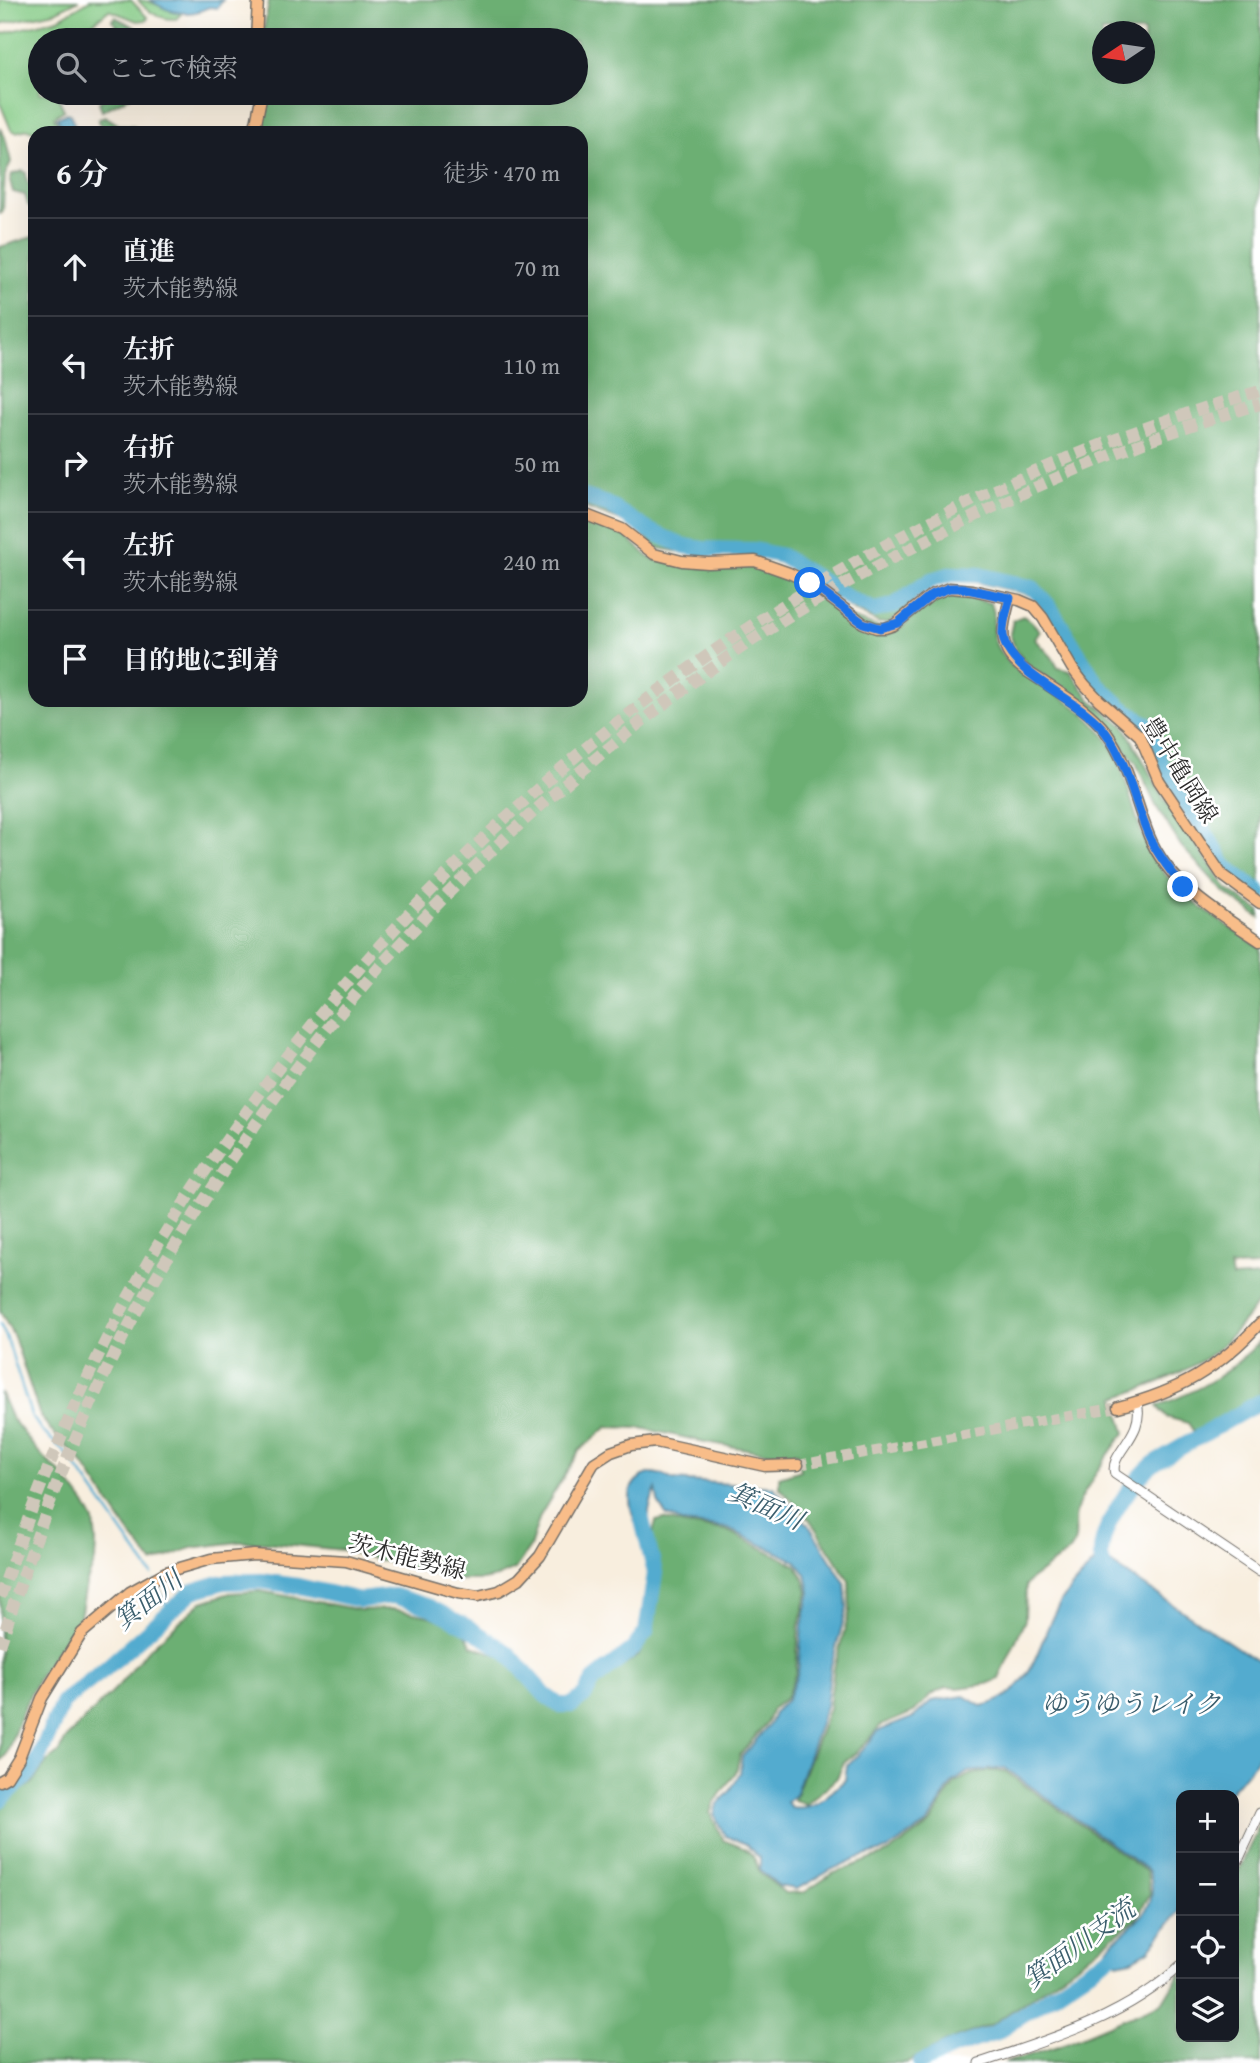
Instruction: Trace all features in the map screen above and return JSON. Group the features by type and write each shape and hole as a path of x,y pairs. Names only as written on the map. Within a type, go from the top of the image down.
{"main road":[{"path":"257,28 258,0"},
{"path":"255,126 260,105"},
{"path":"588,516 622,528 654,554 695,562 755,561 789,573 810,583 863,623 876,628 894,625 931,595 949,588 962,588 1010,598 1003,631 1010,655 1021,667 1088,713 1106,732 1124,763 1150,839 1183,887 1260,941"},
{"name":"豊中亀岡線","path":"1010,598 1030,605 1041,614 1085,685 1099,701 1140,736 1159,781 1222,875 1260,903"},
{"path":"1118,1407 1168,1392 1193,1379 1233,1350 1260,1323"},
{"name":"茨木能勢線","path":"0,1781 19,1758 42,1698 82,1633 130,1592 166,1572 211,1559 254,1555 346,1561 458,1593 478,1596 499,1591 519,1579 540,1556 594,1463 611,1452 631,1445 656,1442 765,1466 798,1465"}],"street":[{"path":"1139,1401 1137,1426 1114,1467 1115,1474 1260,1572"},
{"path":"1239,1858 1260,1813"},
{"path":"979,2063 1059,2036 1130,2003 1152,1990 1176,1969"}],"green space":[{"path":"0,0 79,0 55,12 0,24"},
{"path":"90,0 131,0 148,18 137,21 109,10 88,28 28,28 28,105 62,105 64,110 54,117 58,126 28,126 28,129 16,132 11,130 0,103 0,34 58,19"},
{"path":"138,0 182,13 176,19 160,17 150,12"},
{"path":"269,0 1260,0 1260,895 1237,878 1139,723 1099,693 1079,668 1050,614 1030,595 964,579 948,579 928,588 888,623 879,623 856,612 755,546 707,553 686,553 658,548 627,523 588,509 588,126 262,126 266,105 588,105 588,28 264,28"},
{"path":"115,17 136,28 118,28 112,20"},
{"path":"100,105 114,105 102,111"},
{"path":"105,116 119,125 134,126 101,126 98,120"},
{"path":"0,127 11,162 5,175 3,211 0,213"},
{"path":"23,171 26,173 28,205 25,195 13,192 10,182 12,174"},
{"path":"28,238 28,707 588,707 588,520 621,532 651,559 710,568 756,566 808,585 845,616 890,631 902,627 931,601 944,595 954,594 990,603 994,613 995,641 1006,659 1013,667 1084,714 1111,745 1144,839 1165,874 1193,902 1260,947 1260,1266 1230,1267 1232,1278 1260,1276 1260,1301 1225,1342 1202,1361 1166,1379 1115,1398 1125,1433 1097,1471 1079,1504 1075,1517 1075,1541 1071,1550 1026,1585 1025,1620 999,1679 987,1684 947,1687 931,1695 914,1712 880,1726 859,1750 844,1762 837,1778 806,1805 794,1800 829,1708 834,1668 850,1610 849,1581 810,1520 779,1487 779,1477 801,1470 798,1453 769,1453 641,1428 607,1427 579,1451 540,1516 530,1547 515,1569 482,1580 456,1580 342,1550 264,1542 191,1548 153,1563 127,1530 84,1465 49,1428 39,1413 14,1337 0,1311 0,247"},
{"path":"1023,616 1040,631 1035,639 1052,657 1058,668 1070,671 1090,699 1125,727 1164,799 1228,890 1260,911 1260,918 1224,892 1181,846 1156,806 1136,763 1107,726 1081,701 1029,666 1016,651 1010,634 1013,620"},
{"path":"1260,1341 1260,1397 1194,1432 1188,1423 1166,1417 1157,1406 1213,1380 1237,1363"},
{"path":"0,1392 11,1417 40,1454 64,1476 85,1504 94,1521 96,1542 95,1561 86,1584 80,1617 40,1675 24,1707 6,1755 0,1762"},
{"path":"664,1519 684,1525 726,1530 796,1565 808,1591 799,1626 796,1672 786,1698 772,1709 767,1722 740,1755 736,1772 710,1813 723,1840 747,1850 759,1872 785,1893 805,1892 832,1874 890,1852 930,1824 954,1784 969,1775 1005,1771 1147,1872 1150,1894 1136,1919 1073,1968 993,2024 951,2040 906,2063 0,2063 0,1804 31,1784 48,1761 58,1753 68,1736 119,1685 147,1651 202,1602 230,1593 260,1591 360,1610 393,1609 429,1616 453,1624 464,1631 472,1646 504,1657 542,1700 556,1709 575,1710 599,1682 638,1656 650,1635 658,1572 652,1536 656,1521"},
{"path":"1260,1824 1260,2063 1004,2063 1059,2046 1162,2003 1176,1980 1176,2042 1239,2042 1239,1869"}],"water":[{"path":"151,0 223,0 217,8 180,13 168,10"},
{"path":"68,113 75,126 61,126 57,118"},
{"name":"ゆうゆうレイク","path":"653,1473 673,1480 773,1487 808,1524 845,1583 847,1608 831,1666 826,1706 795,1795 787,1802 791,1807 807,1807 827,1796 845,1780 847,1765 878,1731 914,1717 931,1701 964,1696 981,1706 998,1701 1011,1693 1030,1670 1059,1604 1100,1556 1260,1663 1260,1754 1231,1790 1176,1790 1176,1916 1149,1950 1132,1960 1117,1963 1107,1948 1142,1916 1148,1907 1152,1885 1149,1871 1005,1768 968,1772 952,1783 928,1823 889,1849 855,1859 796,1889 779,1886 760,1870 760,1859 746,1844 725,1836 714,1814 717,1805 730,1791 740,1773 742,1757 770,1723 775,1711 787,1700 798,1673 802,1625 810,1592 806,1575 796,1561 727,1528 683,1523 666,1515 658,1502 656,1489 649,1511 649,1534 642,1536 630,1499 631,1490 642,1477"}],"waterway":[{"path":"588,498 607,504 648,530 684,546 754,550 782,556 850,599 874,610 893,606 931,580 952,574 979,575 1033,588 1049,606 1097,684 1122,708 1146,724 1169,784 1200,824 1225,866 1260,893"},
{"path":"0,1324 31,1415 42,1431 77,1467 152,1575"},
{"name":"箕面川","path":"1108,1577 1101,1556 1102,1544 1112,1517 1138,1479 1157,1461 1260,1402"},
{"name":"箕面川","path":"0,1800 26,1777 38,1759 63,1702 105,1669 193,1591 223,1582 261,1581 360,1600 394,1596 430,1607 508,1653 545,1695 559,1705 572,1705 584,1696 594,1680 633,1649 646,1632 655,1573 641,1516"},
{"path":"155,1581 169,1611"},
{"name":"箕面川支流","path":"921,2063 995,2033 1128,1944"}],"tunnel":[{"path":"0,1597 45,1475 79,1396 117,1318 176,1215 247,1111 344,986 451,870 568,763 693,666 825,580 964,504 1110,441 1260,391"},
{"path":"0,1646 66,1461 98,1388 164,1264 219,1178 306,1056 352,999 450,891 558,791 636,726 717,664 802,609 929,539 1064,475 1141,443 1260,404"},
{"path":"798,1465 1118,1407"}],"route":[{"path":"810,583 863,623 880,628 898,623 931,595 949,588 962,588 1010,598 1003,631 1009,654 1021,667 1088,713 1106,732 1124,763 1150,839 1183,887"}]}
